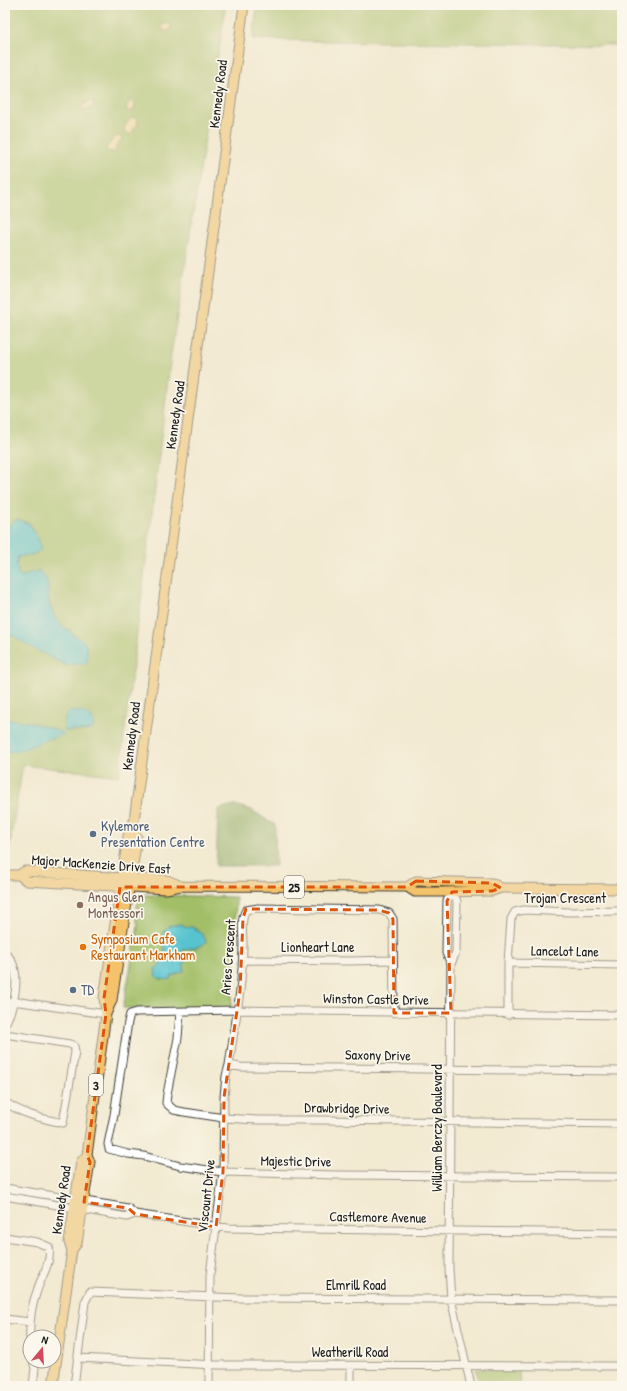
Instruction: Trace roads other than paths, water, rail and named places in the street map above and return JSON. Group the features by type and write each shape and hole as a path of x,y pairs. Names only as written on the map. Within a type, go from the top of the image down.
{"main road":[{"name":"Kennedy Road","path":"53,1386 72,1250 69,1242 79,1205 81,1162 86,1155 106,1014 112,1000 125,883 137,838 133,828 244,5"},
{"name":"Major MacKenzie Drive East","path":"5,875 19,875 25,871 125,883 167,880 182,886 407,887 415,892 492,892 501,888 622,889"},
{"name":"Major MacKenzie Drive East","path":"407,887 416,881 492,883 501,888"}],"street":[{"name":"William Berczy Boulevard","path":"452,892 447,901 446,953 451,964 449,1274 451,1299 471,1386"},
{"name":"Aries Crescent","path":"237,1010 243,960 244,914 246,910 258,908 292,908 379,910 389,913 393,919 394,1013"},
{"name":"Trojan Crescent","path":"508,1015 508,963 511,919 515,912 622,911"},
{"path":"5,953 11,959 15,970 16,988 12,1010 5,1024"},
{"name":"Lionheart Lane","path":"243,960 393,960"},
{"name":"Lancelot Lane","path":"508,963 622,965"},
{"path":"5,1002 13,1001 106,1014"},
{"name":"Winston Castle Drive","path":"130,1014 137,1012 237,1010 508,1015 622,1015"},
{"name":"Viscount Drive","path":"209,1386 211,1262 223,1172 224,1097 226,1076 237,1010"},
{"name":"Drawbridge Drive","path":"180,1012 178,1038 166,1103 174,1110 224,1118 258,1120 622,1124"},
{"name":"Majestic Drive","path":"130,1014 108,1144 109,1149 144,1156 180,1166 223,1172 336,1175 622,1177"},
{"path":"5,1034 70,1044 74,1046 75,1052 63,1123 28,1115 16,1110 5,1102"},
{"name":"Saxony Drive","path":"229,1065 622,1071"},
{"path":"5,1188 79,1205"},
{"path":"5,1196 79,1205"},
{"name":"Castlemore Avenue","path":"79,1205 127,1217 135,1214 216,1227 233,1228 622,1233"},
{"path":"5,1237 37,1242 50,1247 51,1253 37,1292 30,1322 30,1329"},
{"name":"Elmrill Road","path":"78,1358 85,1302 90,1292 210,1297 622,1300"},
{"path":"5,1318 30,1322"},
{"path":"74,1386 78,1358"},
{"name":"Weatherill Road","path":"78,1358 210,1365 622,1366"},
{"path":"351,1366 351,1386"},
{"path":"33,1386 34,1369"}],"water":[{"path":"18,519 30,524 39,541 40,550 31,555 18,557 16,567 18,569 18,575 25,576 29,573 40,571 47,581 49,603 54,616 63,627 70,630 71,633 84,641 87,649 88,660 84,664 65,665 29,646 5,631 5,561 7,555 5,538 9,526"},
{"path":"71,711 84,713 90,716 93,723 93,728 83,731 65,731 65,720"},
{"path":"5,719 27,722 51,728 63,734 21,750 10,752 5,751"},
{"path":"181,924 198,930 206,941 198,947 181,951 186,960 184,963 184,971 172,976 171,979 160,979 155,975 155,968 159,967 165,953 163,932 169,926"}],"place":[{"name":"Kylemore Presentation Centre","path":"93,834"},
{"name":"Angus Glen Montessori","path":"80,905"},
{"name":"Symposium Cafe Restaurant Markham","path":"83,947"},
{"name":"TD","path":"73,990"}]}
